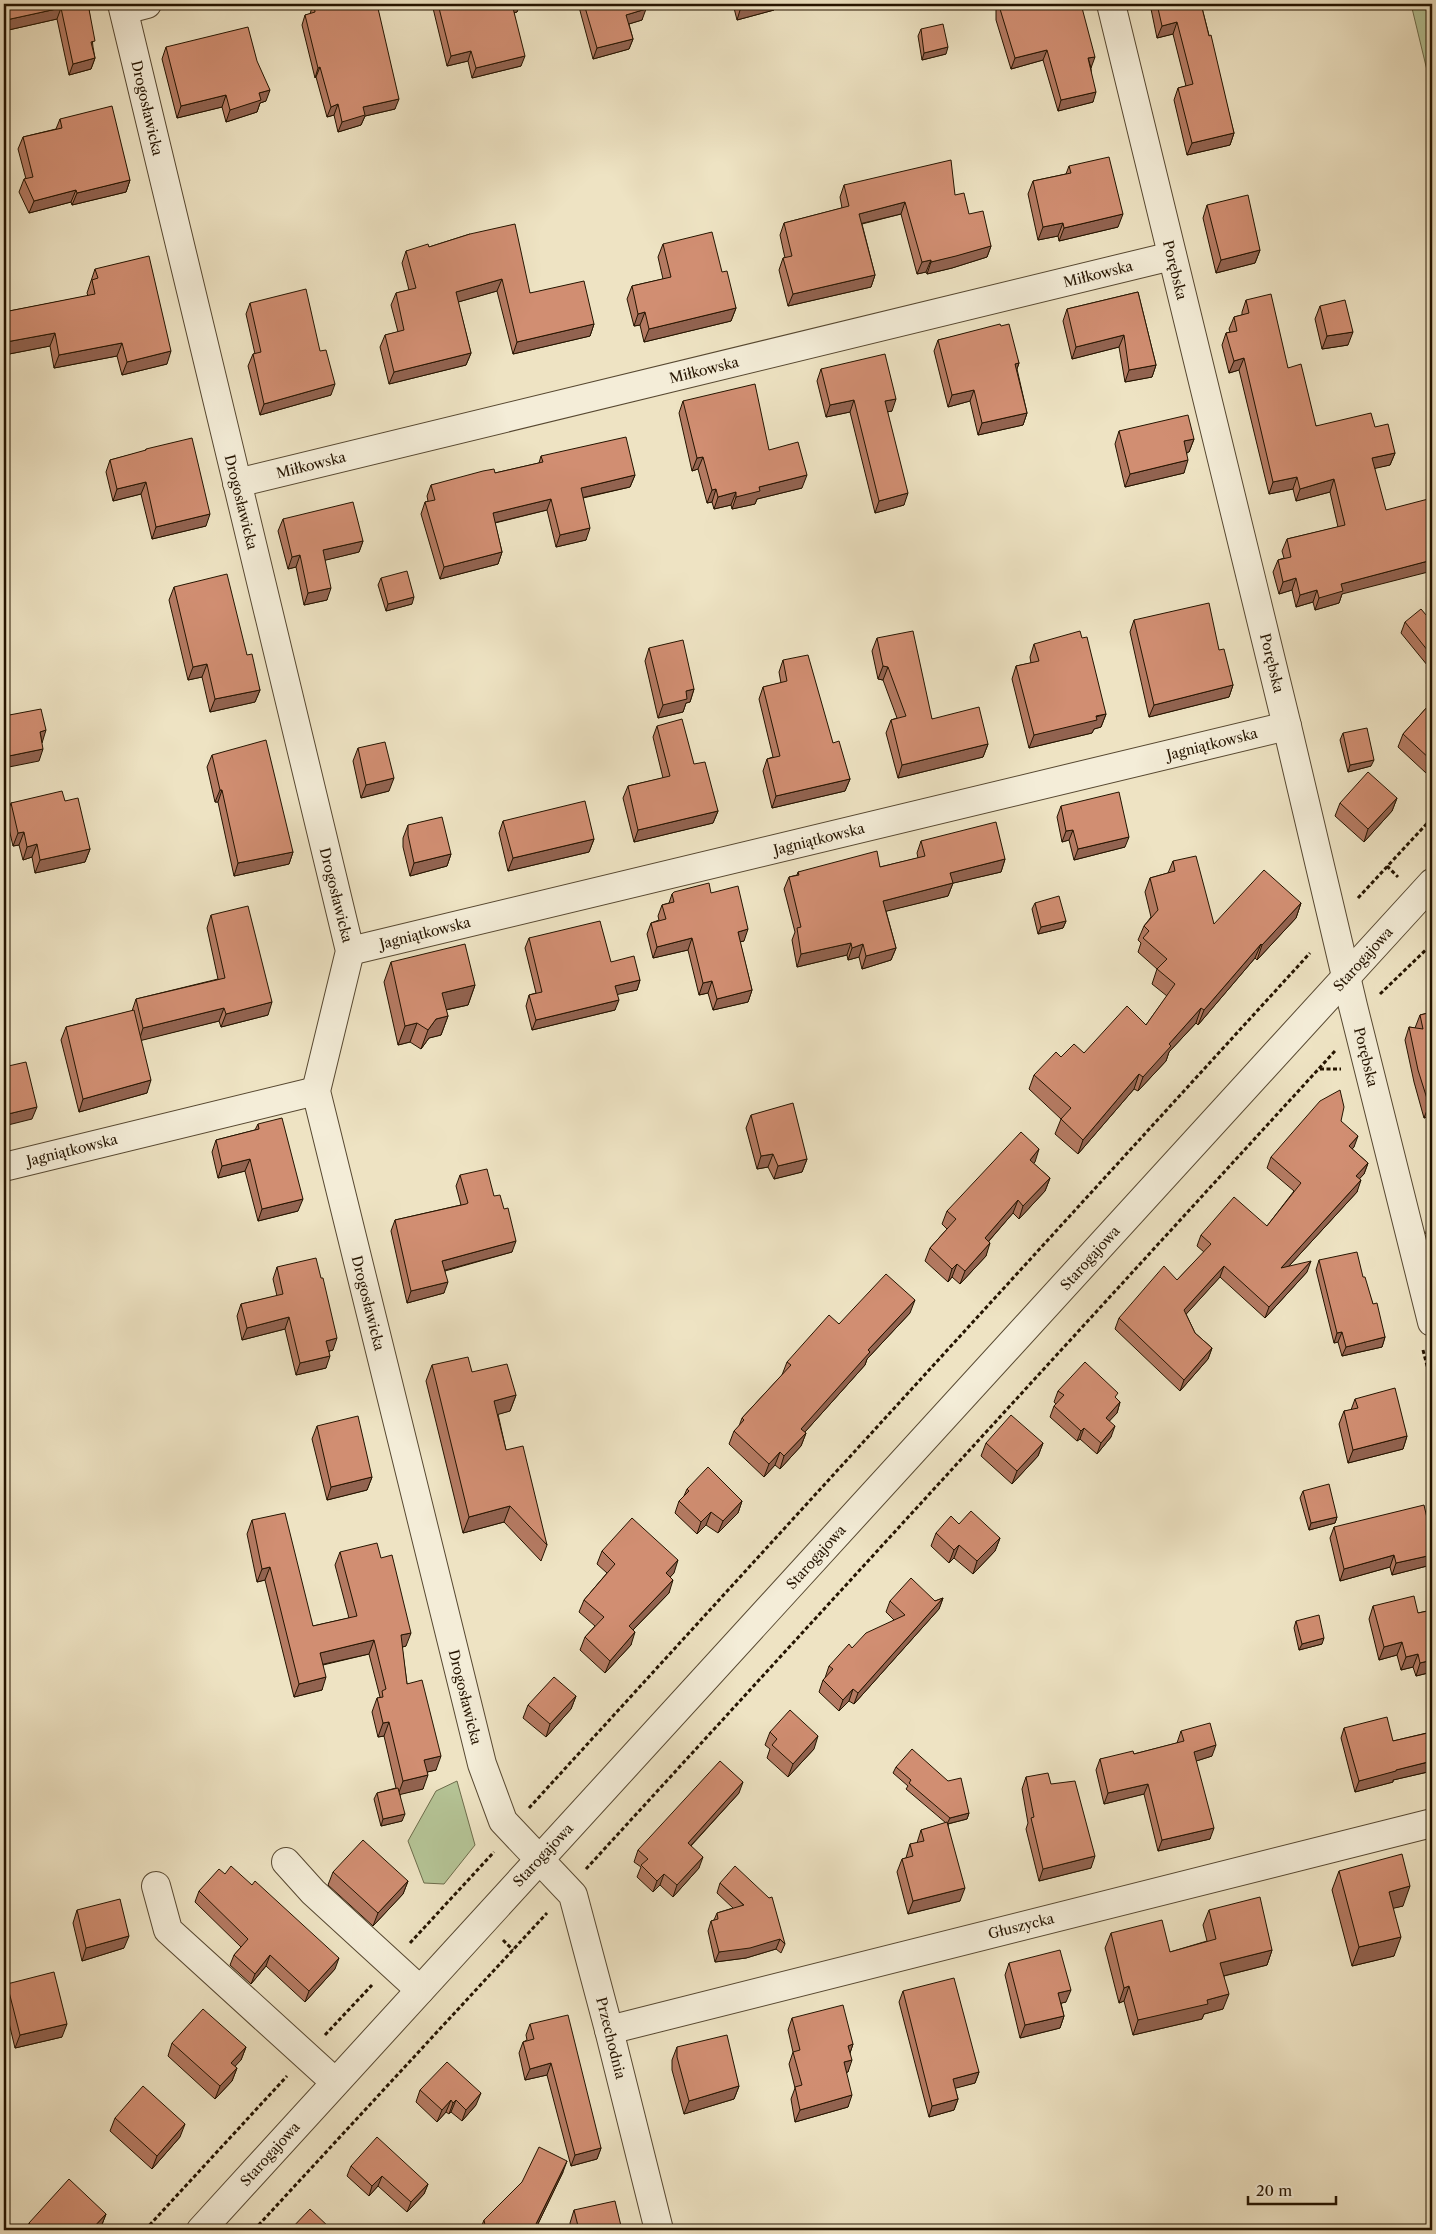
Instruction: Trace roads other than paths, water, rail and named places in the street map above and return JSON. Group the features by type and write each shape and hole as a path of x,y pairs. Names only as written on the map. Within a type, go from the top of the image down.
{"street":[{"name":"Porębska","path":"1111,4 1287,726 1346,978 1432,1322"},
{"name":"Drogosławicka","path":"131,6 237,483 350,952 316,1091 482,1764 503,1821 538,1859"},
{"name":"Miłkowska","path":"237,483 1172,256"},
{"name":"Jagniątkowska","path":"350,952 1287,726"},
{"name":"Starogajowa","path":"201,2230 538,1859 1432,883"},
{"name":"Jagniątkowska","path":"4,1167 316,1091"},
{"name":"Głuszycka","path":"609,2030 1432,1823"},
{"name":"Przechodnia","path":"538,1859 573,1895 659,2230"},
{"path":"286,1862 313,1892 420,1990"},
{"path":"156,1886 168,1930 335,2082"}]}
